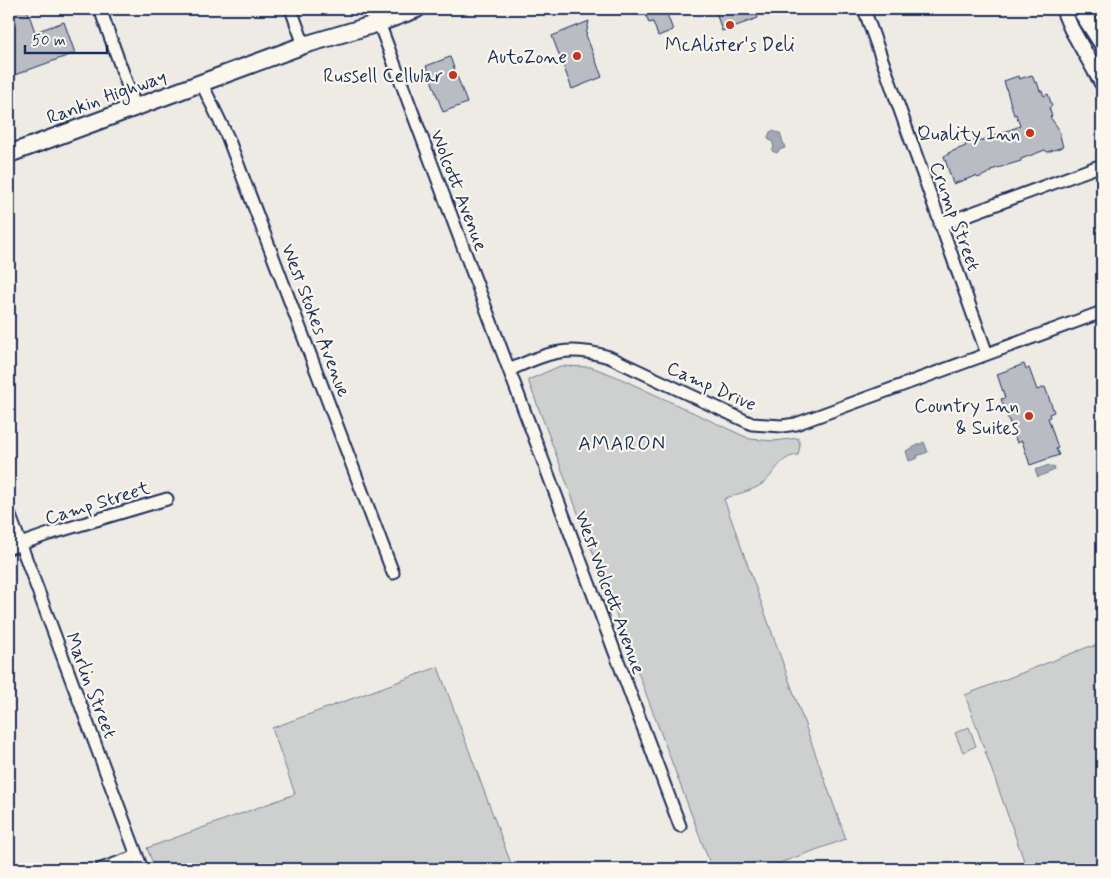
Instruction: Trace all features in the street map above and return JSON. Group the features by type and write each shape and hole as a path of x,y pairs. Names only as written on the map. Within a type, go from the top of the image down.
{"highway":[{"name":"Rankin Highway","path":"9,154 304,45 379,23 417,9"},
{"path":"1080,9 1102,43"}],"main road":[{"path":"1064,9 1071,28 1102,83"}],"street":[{"path":"100,9 135,106"},
{"path":"291,9 304,45"},
{"name":"Crump Street","path":"864,9 986,352"},
{"name":"Wolcott Avenue","path":"379,23 509,370"},
{"name":"West Stokes Avenue","path":"201,82 228,138 393,573"},
{"path":"940,225 1102,165"},
{"name":"Camp Drive","path":"509,370 554,352 572,350 591,352 609,357 752,424 782,426 796,424 986,352 1102,312"},
{"name":"West Wolcott Avenue","path":"509,370 680,826"},
{"name":"Camp Street","path":"14,546 167,499"},
{"name":"Marlin Street","path":"9,513 14,546 142,869"},
{"path":"101,869 137,856"}],"shaded area":[{"path":"774,130 780,133 785,148 777,153 772,151 774,147 768,137 770,132"},
{"path":"560,366 591,367 615,376 750,439 774,441 798,438 800,445 798,455 791,456 782,462 767,480 758,486 724,499 846,839 763,869 712,869 528,380"},
{"path":"924,442 928,452 909,461 906,451"},
{"path":"1049,465 1051,468 1054,466 1055,470 1038,477 1035,470"},
{"path":"1102,645 1102,869 1027,869 965,695 1088,647"},
{"path":"438,667 513,869 155,869 147,848 295,794 272,728"},
{"path":"969,727 976,746 963,752 955,733"}],"building":[{"path":"9,9 27,9 35,32 64,22 75,53 9,77"},
{"path":"644,9 665,9 673,30 658,36 653,22 649,23"},
{"name":"McAlister's Deli","path":"715,9 755,9 758,18 722,31"},
{"name":"AutoZone","path":"589,21 586,35 602,77 572,89 552,36"},
{"path":"450,57 467,103 443,112 426,66"},
{"name":"Quality Inn","path":"1032,75 1044,96 1048,94 1052,106 1049,108 1052,116 1050,117 1058,128 1063,147 1047,152 1045,150 1021,159 1021,161 991,170 991,172 978,178 976,176 953,184 944,156 966,146 965,144 979,139 980,141 1020,126 1016,114 1014,115 1004,81 1018,76 1019,79"},
{"name":"Country Inn & Suites","path":"1024,364 1026,369 1029,368 1037,390 1045,387 1054,412 1049,414 1050,417 1048,418 1059,455 1030,465 1022,441 1017,443 1001,399 1005,398 997,374"}],"place":[{"name":"McAlister's Deli","path":"730,25"},
{"name":"AutoZone","path":"577,56"},
{"name":"Russell Cellular","path":"453,75"},
{"name":"Quality Inn","path":"1030,133"},
{"name":"Country Inn & Suites","path":"1029,416"}],"district":[{"name":"AMARON","path":"622,443"}]}
